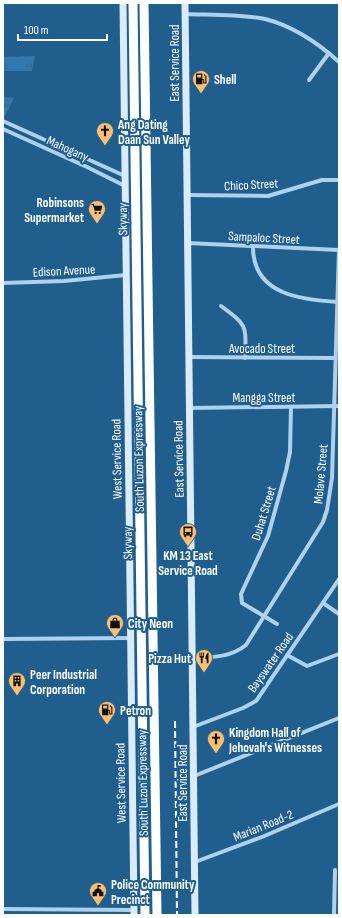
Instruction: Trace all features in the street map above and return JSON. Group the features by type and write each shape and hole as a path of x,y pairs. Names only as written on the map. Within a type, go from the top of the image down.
{"highway":[{"name":"South Luzon Expressway","path":"129,3 136,913"},
{"name":"Skyway","path":"132,3 145,915"},
{"name":"South Luzon Expressway","path":"143,3 155,915"}],"main road":[{"name":"West Service Road","path":"123,3 130,638 136,913"},
{"name":"East Service Road","path":"185,3 195,915"}],"street":[{"path":"186,14 265,19 298,32 329,53 339,62"},
{"path":"309,80 329,53"},
{"name":"Mahogany","path":"3,121 125,176"},
{"name":"Mahogany","path":"3,129 125,186"},
{"path":"91,169 94,162"},
{"name":"Chico Street","path":"187,196 268,196 322,180 339,180"},
{"name":"Sampaloc Street","path":"188,243 339,250"},
{"path":"253,247 255,267 261,276 276,288 302,299 338,302"},
{"name":"Molave Street","path":"193,658 225,656 240,650 246,645 318,532 327,510 332,478 339,250"},
{"name":"Edison Avenue","path":"3,282 126,276"},
{"path":"221,306 242,323 246,331 245,358"},
{"name":"Avocado Street","path":"189,357 336,358"},
{"name":"Mangga Street","path":"189,408 339,406"},
{"name":"Duhat Street","path":"277,624 242,603 240,594 268,536 286,471 290,452 291,407"},
{"name":"Bayswater Road","path":"193,727 243,708 256,701 339,579"},
{"path":"323,603 339,614"},
{"path":"3,639 130,638"},
{"path":"288,655 307,666 339,654"},
{"path":"194,776 339,718"},
{"name":"Marian Road-2","path":"194,862 262,837 339,804"},
{"path":"334,915 337,889 335,870"},
{"path":"3,909 136,913"}],"green space":[{"path":"35,56 32,71 3,71 3,57"},
{"path":"3,97 14,98 4,118 3,117"}],"railway":[{"path":"175,721 177,915"}],"place":[{"name":"Shell","path":"201,94"},
{"name":"Ang Dating Daan Sun Valley","path":"105,146"},
{"name":"Robinsons Supermarket","path":"97,224"},
{"name":"KM 13 East Service Road","path":"188,547"},
{"name":"City Neon","path":"115,638"},
{"name":"Pizza Hut","path":"204,673"},
{"name":"Peer Industrial Corporation","path":"17,696"},
{"name":"Petron","path":"107,725"},
{"name":"Kingdom Hall of Jehovah's Witnesses","path":"216,754"},
{"name":"Police Community Precinct","path":"98,906"}]}
